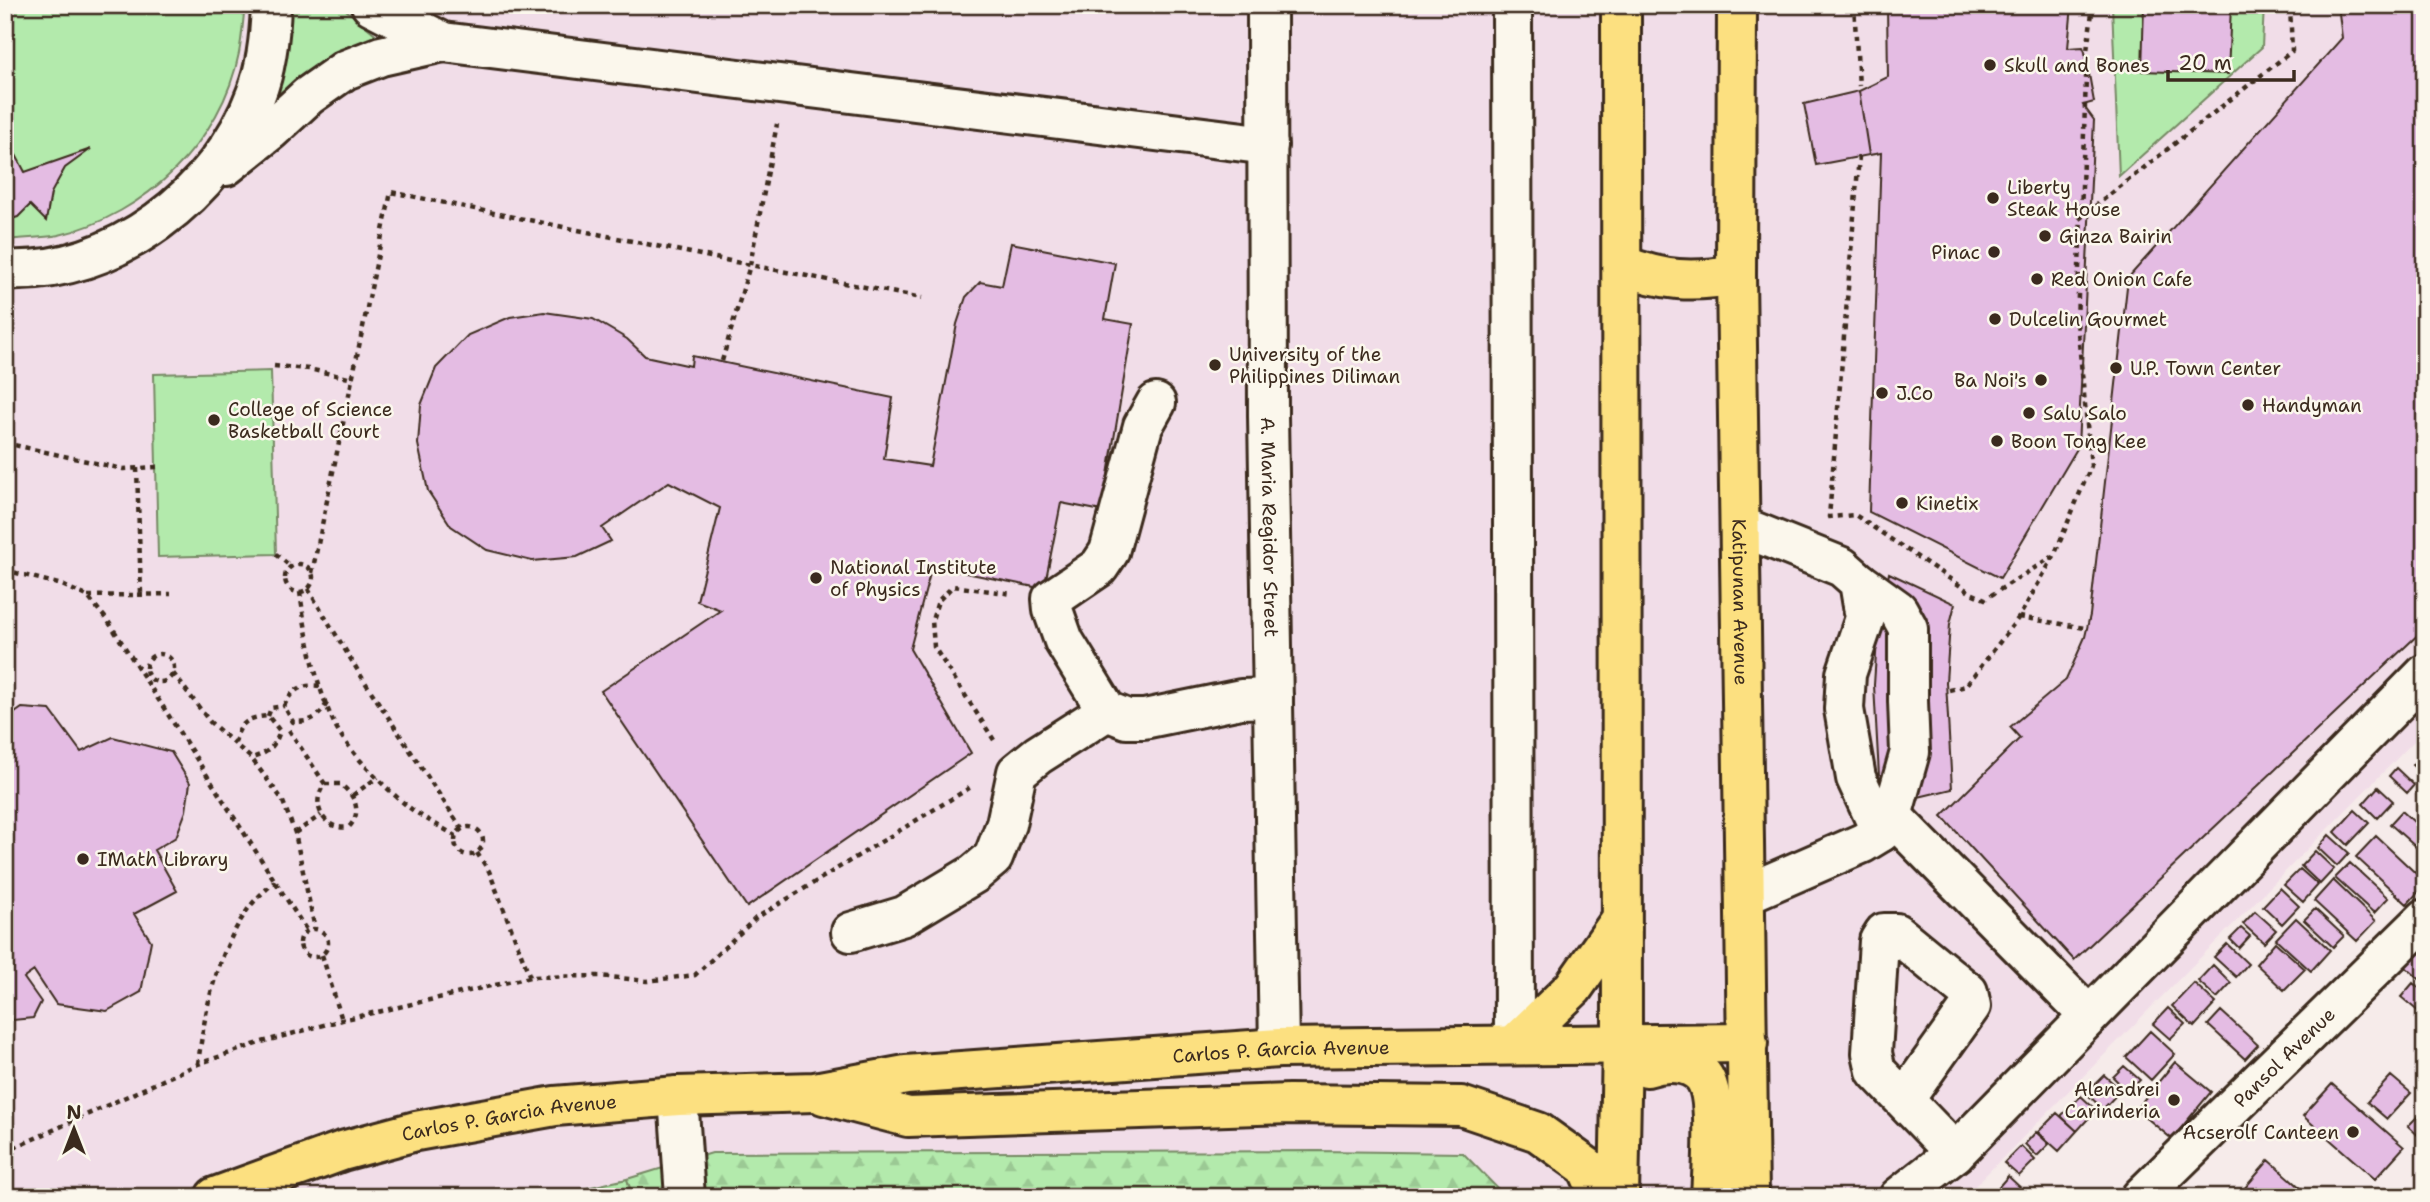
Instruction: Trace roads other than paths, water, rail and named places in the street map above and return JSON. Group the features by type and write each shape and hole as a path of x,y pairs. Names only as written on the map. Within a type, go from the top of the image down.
{"main road":[{"path":"1619,1197 1622,1044 1621,5"},
{"name":"Katipunan Avenue","path":"1737,5 1736,275 1749,1197"},
{"path":"1622,265 1649,275 1677,280 1707,280 1736,275"},
{"path":"1514,1045 1573,988 1620,921"},
{"name":"Carlos P. Garcia Avenue","path":"215,1197 342,1151 416,1131 555,1106 678,1096 815,1093 906,1075 1279,1048 1748,1044"},
{"path":"1620,1083 1641,1069 1658,1063 1686,1064 1704,1076 1712,1102 1711,1197"},
{"name":"Carlos P. Garcia Avenue","path":"815,1093 908,1117 1289,1104 1461,1107 1538,1132 1587,1167 1600,1197"}],"street":[{"path":"199,187 233,144 257,94 270,41 271,5"},
{"path":"371,5 443,42"},
{"name":"A. Maria Regidor Street","path":"1267,5 1268,416 1279,1048"},
{"path":"1512,5 1514,1045"},
{"path":"5,270 66,263 116,247 160,221 270,131 308,96 345,70 381,56 443,42 1268,145"},
{"path":"1156,403 1143,426 1109,552 1099,567 1052,598 1064,641 1107,711 1127,719 1144,719 1241,699 1273,698"},
{"path":"1740,526 1842,567 1898,610 1908,628 1910,752 1886,824 1863,843 1745,894"},
{"path":"1859,582 1865,618 1846,674 1844,709 1856,778 1886,824 2089,1016"},
{"path":"1899,1197 1955,1153 2425,674"},
{"path":"851,932 904,916 974,874 993,858 1006,824 1017,772 1038,755 1107,711"},
{"name":"Pansol Avenue","path":"2141,1197 2425,919"},
{"path":"678,1096 685,1197"},
{"path":"1903,1100 1955,1153"}],"place":[{"name":"Skull and Bones","path":"1990,65"},
{"name":"Liberty Steak House","path":"1993,198"},
{"name":"Ginza Bairin","path":"2045,236"},
{"name":"Pinac","path":"1994,252"},
{"name":"Red Onion Cafe","path":"2037,279"},
{"name":"Dulcelin Gourmet","path":"1995,319"},
{"name":"University of the Philippines Diliman","path":"1215,365"},
{"name":"U.P. Town Center","path":"2116,368"},
{"name":"Ba Noi's","path":"2041,380"},
{"name":"J.Co","path":"1882,393"},
{"name":"Handyman","path":"2248,405"},
{"name":"Salu Salo","path":"2029,413"},
{"name":"College of Science Basketball Court","path":"214,420"},
{"name":"Boon Tong Kee","path":"1997,441"},
{"name":"Kinetix","path":"1902,503"},
{"name":"National Institute of Physics","path":"816,578"},
{"name":"IMath Library","path":"83,859"},
{"name":"Alensdrei Carinderia","path":"2174,1100"},
{"name":"Acserolf Canteen","path":"2353,1132"}]}
